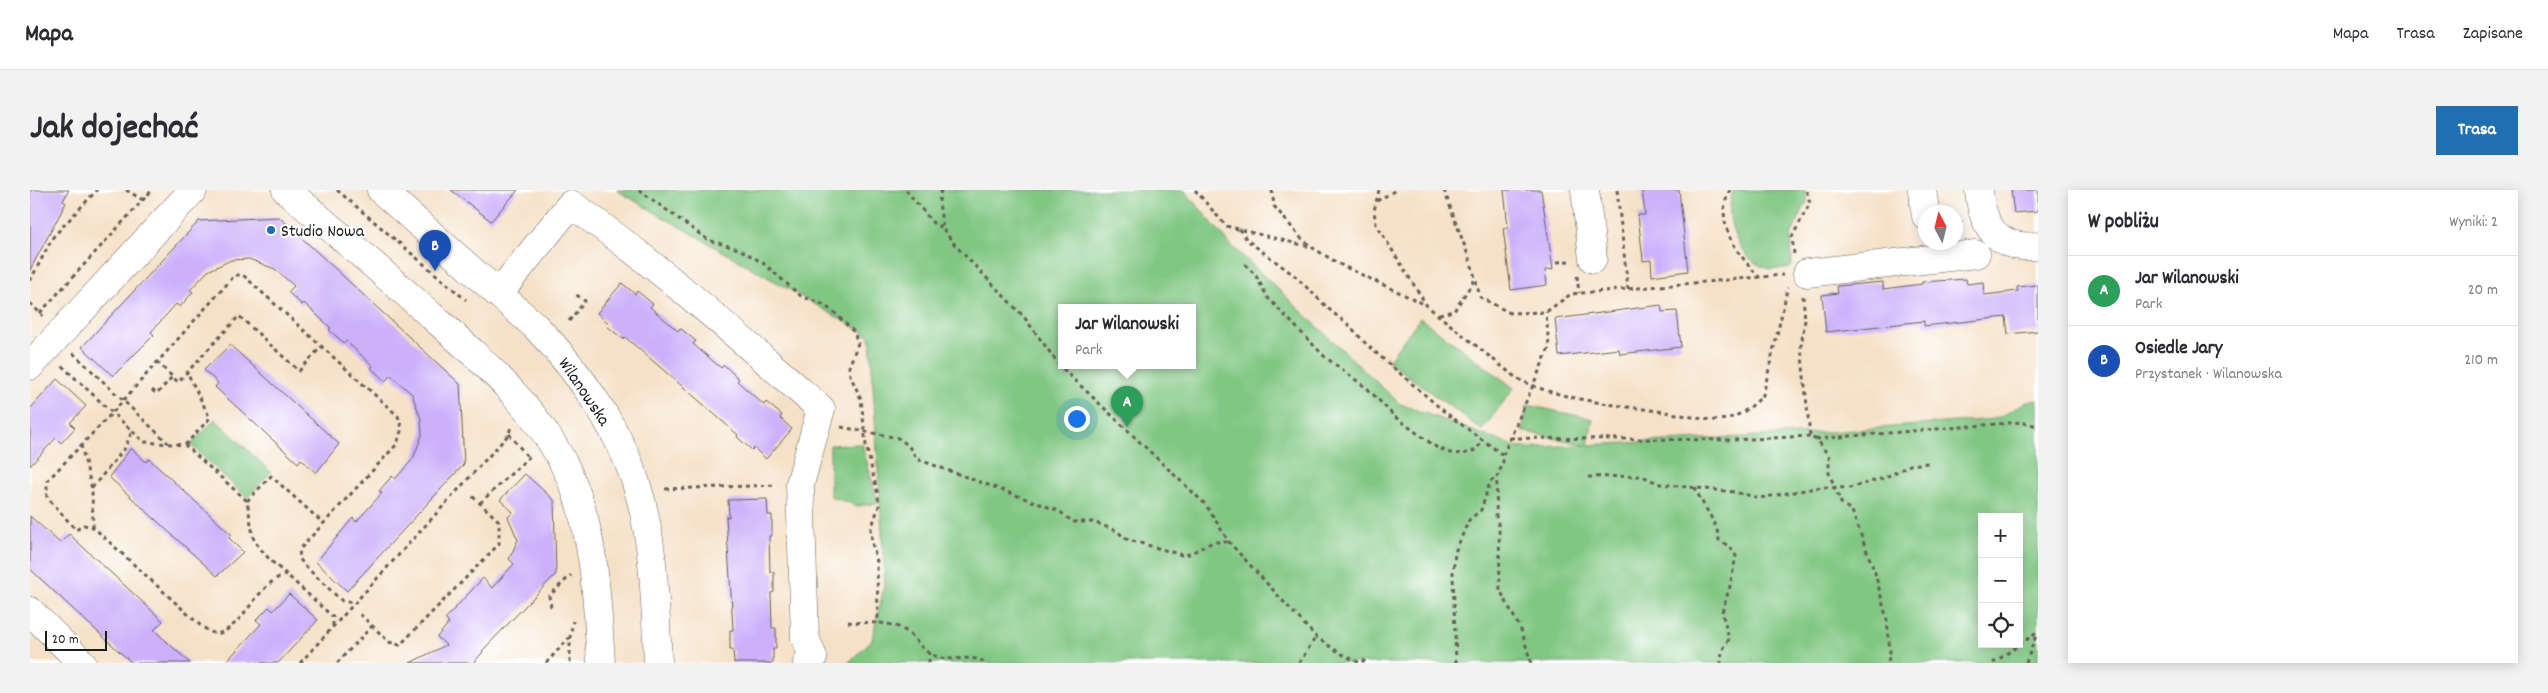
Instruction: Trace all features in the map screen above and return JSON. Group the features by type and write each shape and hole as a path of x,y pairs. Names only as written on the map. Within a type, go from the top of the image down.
{"street":[{"path":"30,366 193,190"},
{"path":"286,190 497,373 540,426 559,457 577,494 588,532 595,571 601,663"},
{"name":"Wilanowska","path":"381,190 535,326 586,386 627,458 639,494 652,563 658,663"},
{"path":"1585,190 1593,259"},
{"path":"1922,190 1924,205"},
{"path":"1979,190 1984,218 1995,234 2011,244 2023,247 2038,246"},
{"path":"498,294 571,204 641,256 821,409 800,484 805,636 813,657 807,663"},
{"path":"1797,274 1930,251 1976,254"},
{"path":"30,611 82,663"}],"path":[{"path":"30,281 53,237 97,190"},
{"path":"126,190 143,200"},
{"path":"40,313 152,190"},
{"path":"337,190 473,304"},
{"path":"639,190 708,240 739,249 763,263 801,296 822,304 843,318 854,332 858,343 849,366 850,375 861,399 865,433 879,506 871,529 872,544 877,562 878,623"},
{"path":"906,190 933,223 943,228"},
{"path":"941,190 939,202 943,228 954,245 1024,317 1058,363"},
{"path":"1195,190 1226,226 1313,248"},
{"path":"1272,190 1274,206 1300,237 1313,248 1339,264 1440,314 1515,378 1531,386 1600,402 1718,420 1744,412 1754,406 1763,395 1788,287 1797,274"},
{"path":"1379,190 1374,211 1376,224 1427,306"},
{"path":"1377,201 1396,190"},
{"path":"1444,190 1480,297 1488,303 1510,313 1546,312 1571,294 1797,274"},
{"path":"1617,190 1628,289"},
{"path":"1730,190 1723,223 1740,256 1760,277"},
{"path":"1806,190 1810,203 1792,237 1805,320 1801,346 1810,436"},
{"path":"1239,229 1247,240 1295,276 1332,312 1350,326 1367,345 1446,413 1503,455"},
{"path":"1245,264 1256,276 1268,298 1325,357 1368,389 1395,417 1436,447 1450,453 1463,454 1476,450 1483,440"},
{"path":"286,574 275,577 232,624 220,633 212,633 202,627 93,527 84,525 76,530 47,497 47,481 112,413 235,275 243,275 398,416 402,428 397,444 300,549 299,558 305,566 342,601 355,603"},
{"path":"1440,314 1454,311 1475,279"},
{"path":"569,321 585,301 575,294"},
{"path":"30,303 45,318"},
{"path":"1530,663 1522,632 1500,590 1498,560 1499,527 1496,516 1498,475 1503,462 1503,455 1531,386 1549,348 1546,312"},
{"path":"157,362 178,382 239,316 299,371 322,347"},
{"path":"72,351 169,443"},
{"path":"57,364 63,367 144,442 186,444 247,501 254,541 286,574 333,617 333,626"},
{"path":"1063,369 1206,505 1229,542 1316,637 1363,662"},
{"path":"186,444 210,418 187,372"},
{"path":"152,390 157,394 173,376"},
{"path":"300,663 509,434 513,422"},
{"path":"816,422 898,438 908,445 917,459 1059,511 1074,522 1093,522 1117,531 1126,539 1154,548 1182,555 1189,554 1213,542 1229,542"},
{"path":"1815,439 2021,422 2038,426"},
{"path":"92,489 125,448 132,431"},
{"path":"509,434 527,456"},
{"path":"1510,438 1732,440 1810,436 1815,439 1829,456 1829,473 1841,503 1852,512 1874,572 1886,620 1890,651 1888,663"},
{"path":"81,445 92,489 93,527"},
{"path":"480,504 527,456 534,453"},
{"path":"1588,477 1642,476 1660,484 1734,492 1760,498 1822,487 1849,488 1884,478 1910,465 1928,463"},
{"path":"1456,663 1453,574 1455,552 1469,520 1481,510 1490,482 1498,475"},
{"path":"247,501 271,476 323,523"},
{"path":"665,489 800,484"},
{"path":"1695,488 1702,504 1718,527 1719,540 1732,548 1736,556 1722,612 1729,639 1722,651 1721,663"},
{"path":"360,614 390,642 400,645 499,544 499,521 471,495"},
{"path":"552,608 549,596 574,572"},
{"path":"570,663 570,637 574,615"},
{"path":"848,622 878,623 897,627 908,633 916,644 940,658 971,658 986,663"},
{"path":"337,663 372,626"},
{"path":"1993,663 2038,632"},
{"path":"2026,663 2038,632"},
{"path":"546,663 570,637"},
{"path":"1299,663 1316,637"},
{"path":"929,653 929,663"}],"green space":[{"path":"616,190 1184,190 1230,244 1400,404 1519,448 1586,445 1522,431 1527,405 1593,419 1588,445 1816,433 1994,419 2001,417 2020,405 2038,400 2038,663 848,663 872,640 885,582 870,336"},
{"path":"1734,190 1805,190 1807,201 1791,235 1792,266 1787,269 1765,267 1754,261 1744,252 1732,228 1730,202"},
{"path":"1420,318 1514,388 1482,430 1388,361"},
{"path":"215,419 271,472 247,498 191,445"},
{"path":"862,444 878,503 857,506 830,496 830,445"}],"building":[{"path":"30,190 69,190 63,201 66,203 30,270"},
{"path":"451,190 518,190 491,221"},
{"path":"1504,190 1541,190 1553,269 1545,270 1547,285 1511,290 1503,228 1508,227"},
{"path":"1642,190 1679,190 1688,271 1652,276 1651,260 1643,261 1638,215 1645,215"},
{"path":"2011,190 2038,190 2038,211 2014,213"},
{"path":"279,217 460,384 464,464 347,591 316,562 353,518 356,522 382,493 379,491 392,476 395,479 413,459 422,435 421,419 412,394 391,375 385,381 371,368 373,366 346,341 344,343 329,330 331,328 304,303 302,305 288,292 294,286 275,269 249,259 231,260 208,271 190,290 193,292 180,307 176,304 151,332 154,335 113,376 82,347 199,221"},
{"path":"1966,279 1967,284 1983,282 1984,295 2018,291 2017,287 2038,285 2038,331 2008,334 2006,317 1924,326 1924,321 1826,332 1822,295 1838,293 1837,286 1883,282 1883,289 1922,284 1922,282"},
{"path":"622,283 635,294 637,291 653,304 650,307 678,331 680,328 696,341 693,344 721,368 724,365 739,379 737,381 764,405 766,402 782,415 780,418 792,429 766,459 754,448 752,450 737,437 738,435 625,337 623,339 607,326 609,324 597,313"},
{"path":"1661,305 1662,312 1677,311 1681,347 1620,354 1619,349 1559,356 1555,319"},
{"path":"230,345 339,444 316,473 301,459 298,463 215,387 218,383 204,370"},
{"path":"57,379 86,406 70,423 75,428 61,443 56,438 30,466 30,409"},
{"path":"131,448 146,462 149,459 232,535 229,538 243,552 217,576 109,477"},
{"path":"525,474 554,500 556,574 482,651 473,663 410,663 446,645 437,637 449,623 445,619 483,578 492,588 514,564 509,559 518,540 508,517 513,512 500,500"},
{"path":"767,499 768,515 772,515 772,536 769,536 770,572 774,572 774,592 771,593 772,628 776,628 776,649 773,649 773,663 734,663 733,650 730,650 730,630 733,630 726,517 729,517 728,500"},
{"path":"30,516 60,543 69,534 163,621 154,630 190,663 132,663 88,623 30,569"},
{"path":"289,594 318,620 278,663 225,663 261,624 256,620 269,607 273,611"}],"place":[{"name":"Studio Nowa","path":"271,230"},
{"name":"Osiedle Jary","path":"435,271"},
{"name":"Jar Wilanowski","path":"1127,427"}]}
